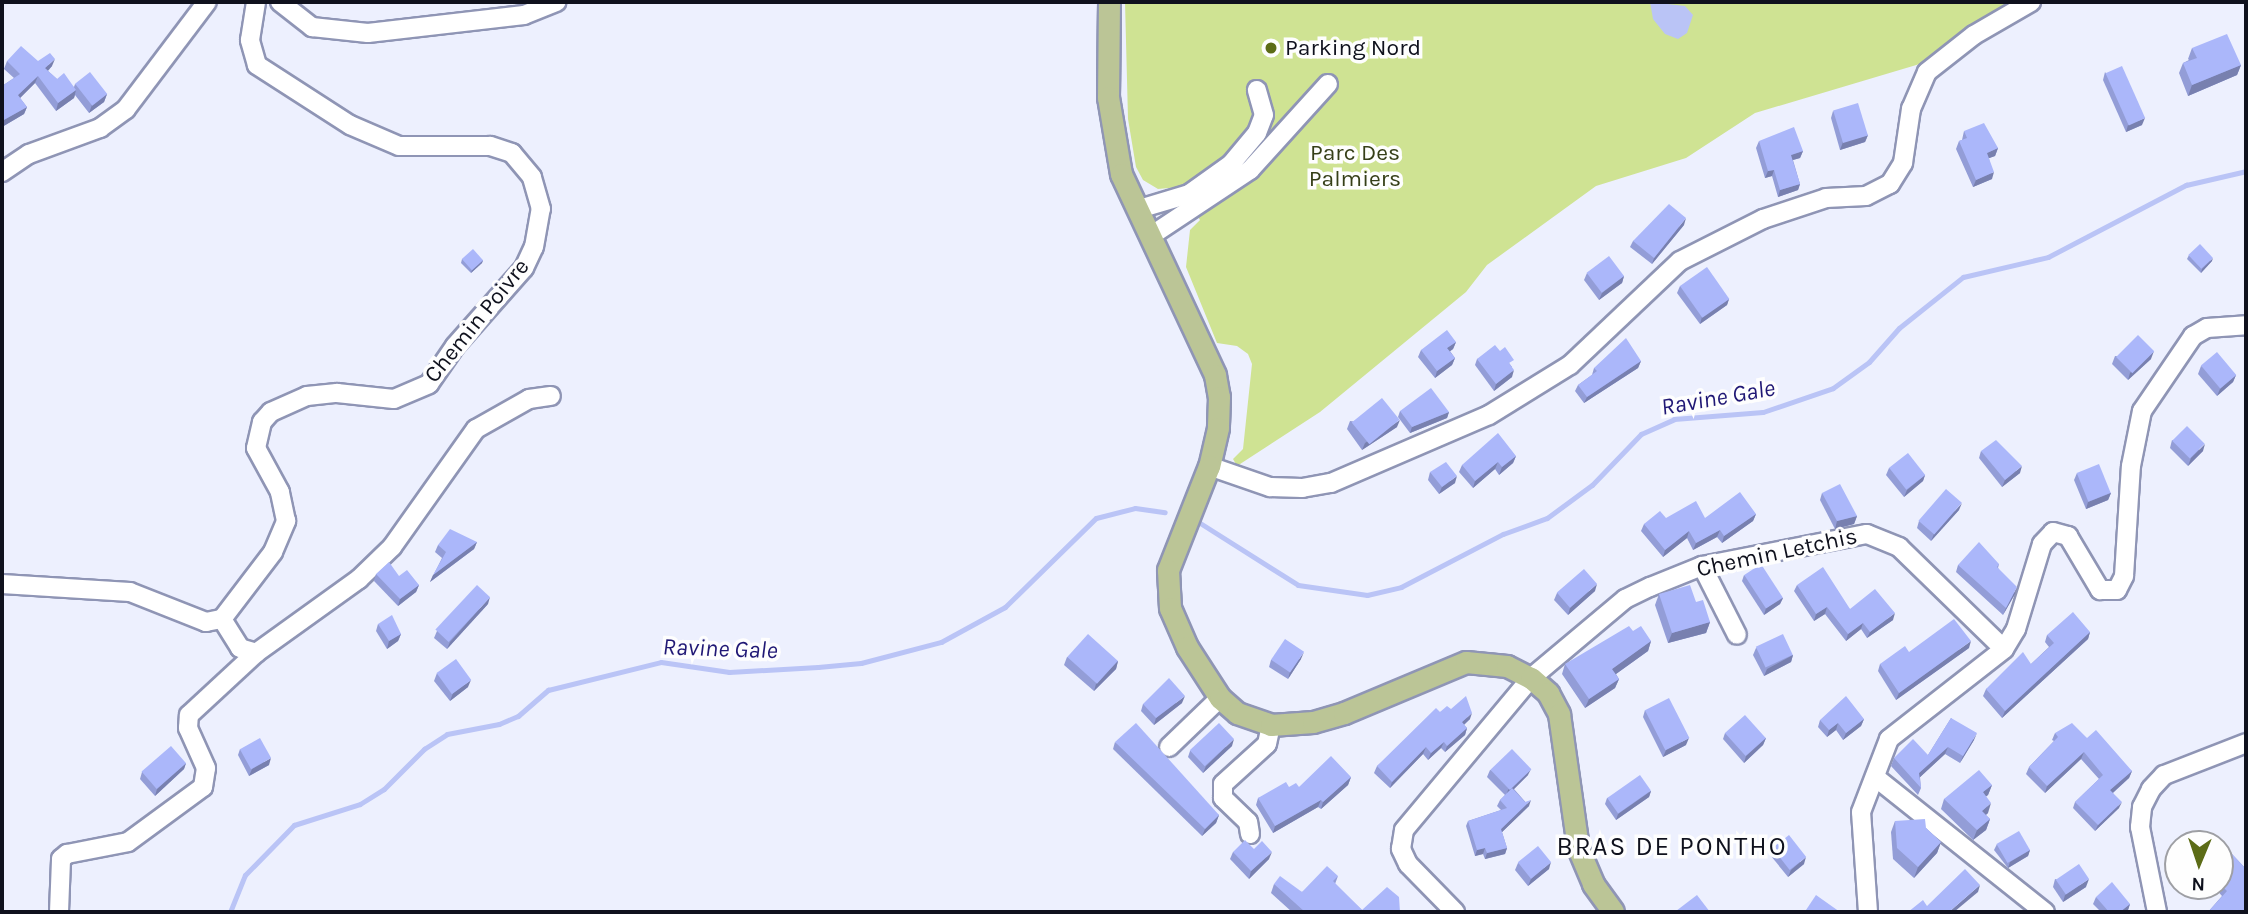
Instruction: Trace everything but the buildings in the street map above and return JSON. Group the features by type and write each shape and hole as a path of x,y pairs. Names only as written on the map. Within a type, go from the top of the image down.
{"main road":[{"path":"1109,2 1105,48 1112,129 1121,174 1214,375 1218,428 1209,466 1168,570 1174,618 1187,647 1220,698 1237,713 1271,725 1313,722 1344,713 1466,662 1507,666 1531,678 1548,693 1559,714 1578,848 1593,884 1613,912"}],"street":[{"path":"2,172 29,153 100,128 127,109 207,2"},
{"name":"Chemin Poivre","path":"222,620 273,552 286,521 280,492 256,448 261,422 271,412 307,396 337,393 394,399 429,384 455,346 524,268 540,218 532,177 512,153 490,146 399,146 350,125 262,71 251,54 250,40 256,2"},
{"path":"280,2 312,27 368,33 524,15 557,2"},
{"path":"1209,466 1270,487 1322,485 1489,415 1570,365 1637,297 1680,261 1763,219 1826,198 1866,196 1890,184 1903,163 1911,109 1927,72 1975,36 2031,2"},
{"path":"1152,236 1250,170 1328,84"},
{"path":"1139,209 1189,194 1231,164 1257,133 1264,114 1257,90"},
{"path":"1868,912 1861,812 1889,738 2004,649 2016,629 2042,544 2053,532 2068,536 2100,590 2112,593 2122,585 2131,466 2142,411 2193,337 2207,328 2246,325"},
{"path":"59,912 61,859 67,854 128,842 203,787 205,768 188,728 188,715 256,653 359,579 393,547 476,429 529,399 551,396"},
{"name":"Chemin Letchis","path":"1455,912 1408,864 1401,849 1404,830 1531,678 1625,600 1702,565 1867,534 1885,538 2004,649"},
{"path":"1702,565 1737,635"},
{"path":"2,584 130,592 206,622 222,620 240,648 256,653"},
{"path":"1169,747 1220,698"},
{"path":"1250,834 1248,822 1223,798 1223,784 1267,744 1271,725"},
{"path":"2157,912 2140,827 2141,807 2151,789 2164,775 2246,743"},
{"path":"1875,777 2045,912"}],"green space":[{"name":"Parc Des Palmiers","path":"1125,2 2017,2 1923,63 1755,113 1686,158 1596,186 1487,265 1466,292 1320,412 1237,466 1233,459 1243,449 1252,364 1248,354 1237,346 1217,343 1186,267 1190,230 1200,220 1179,187 1158,189 1143,180 1136,167 1128,119"}],"water":[{"path":"1650,2 1685,6 1693,15 1687,33 1678,39 1665,34 1653,19"}],"waterway":[{"name":"Ravine Gale","path":"1200,523 1298,585 1367,595 1401,587 1503,534 1547,518 1592,485 1641,434 1674,419 1763,412 1833,388 1869,362 1899,328 1963,277 2048,257 2186,185 2246,171"},
{"name":"Ravine Gale","path":"230,912 245,875 294,825 360,804 384,789 424,749 447,734 499,724 518,716 548,690 661,662 729,672 818,667 861,663 941,642 1005,607 1096,518 1135,508 1165,512"}],"place":[{"name":"Parking Nord","path":"1271,48"}],"district":[{"name":"BRAS DE PONTHO","path":"1672,847"}]}
